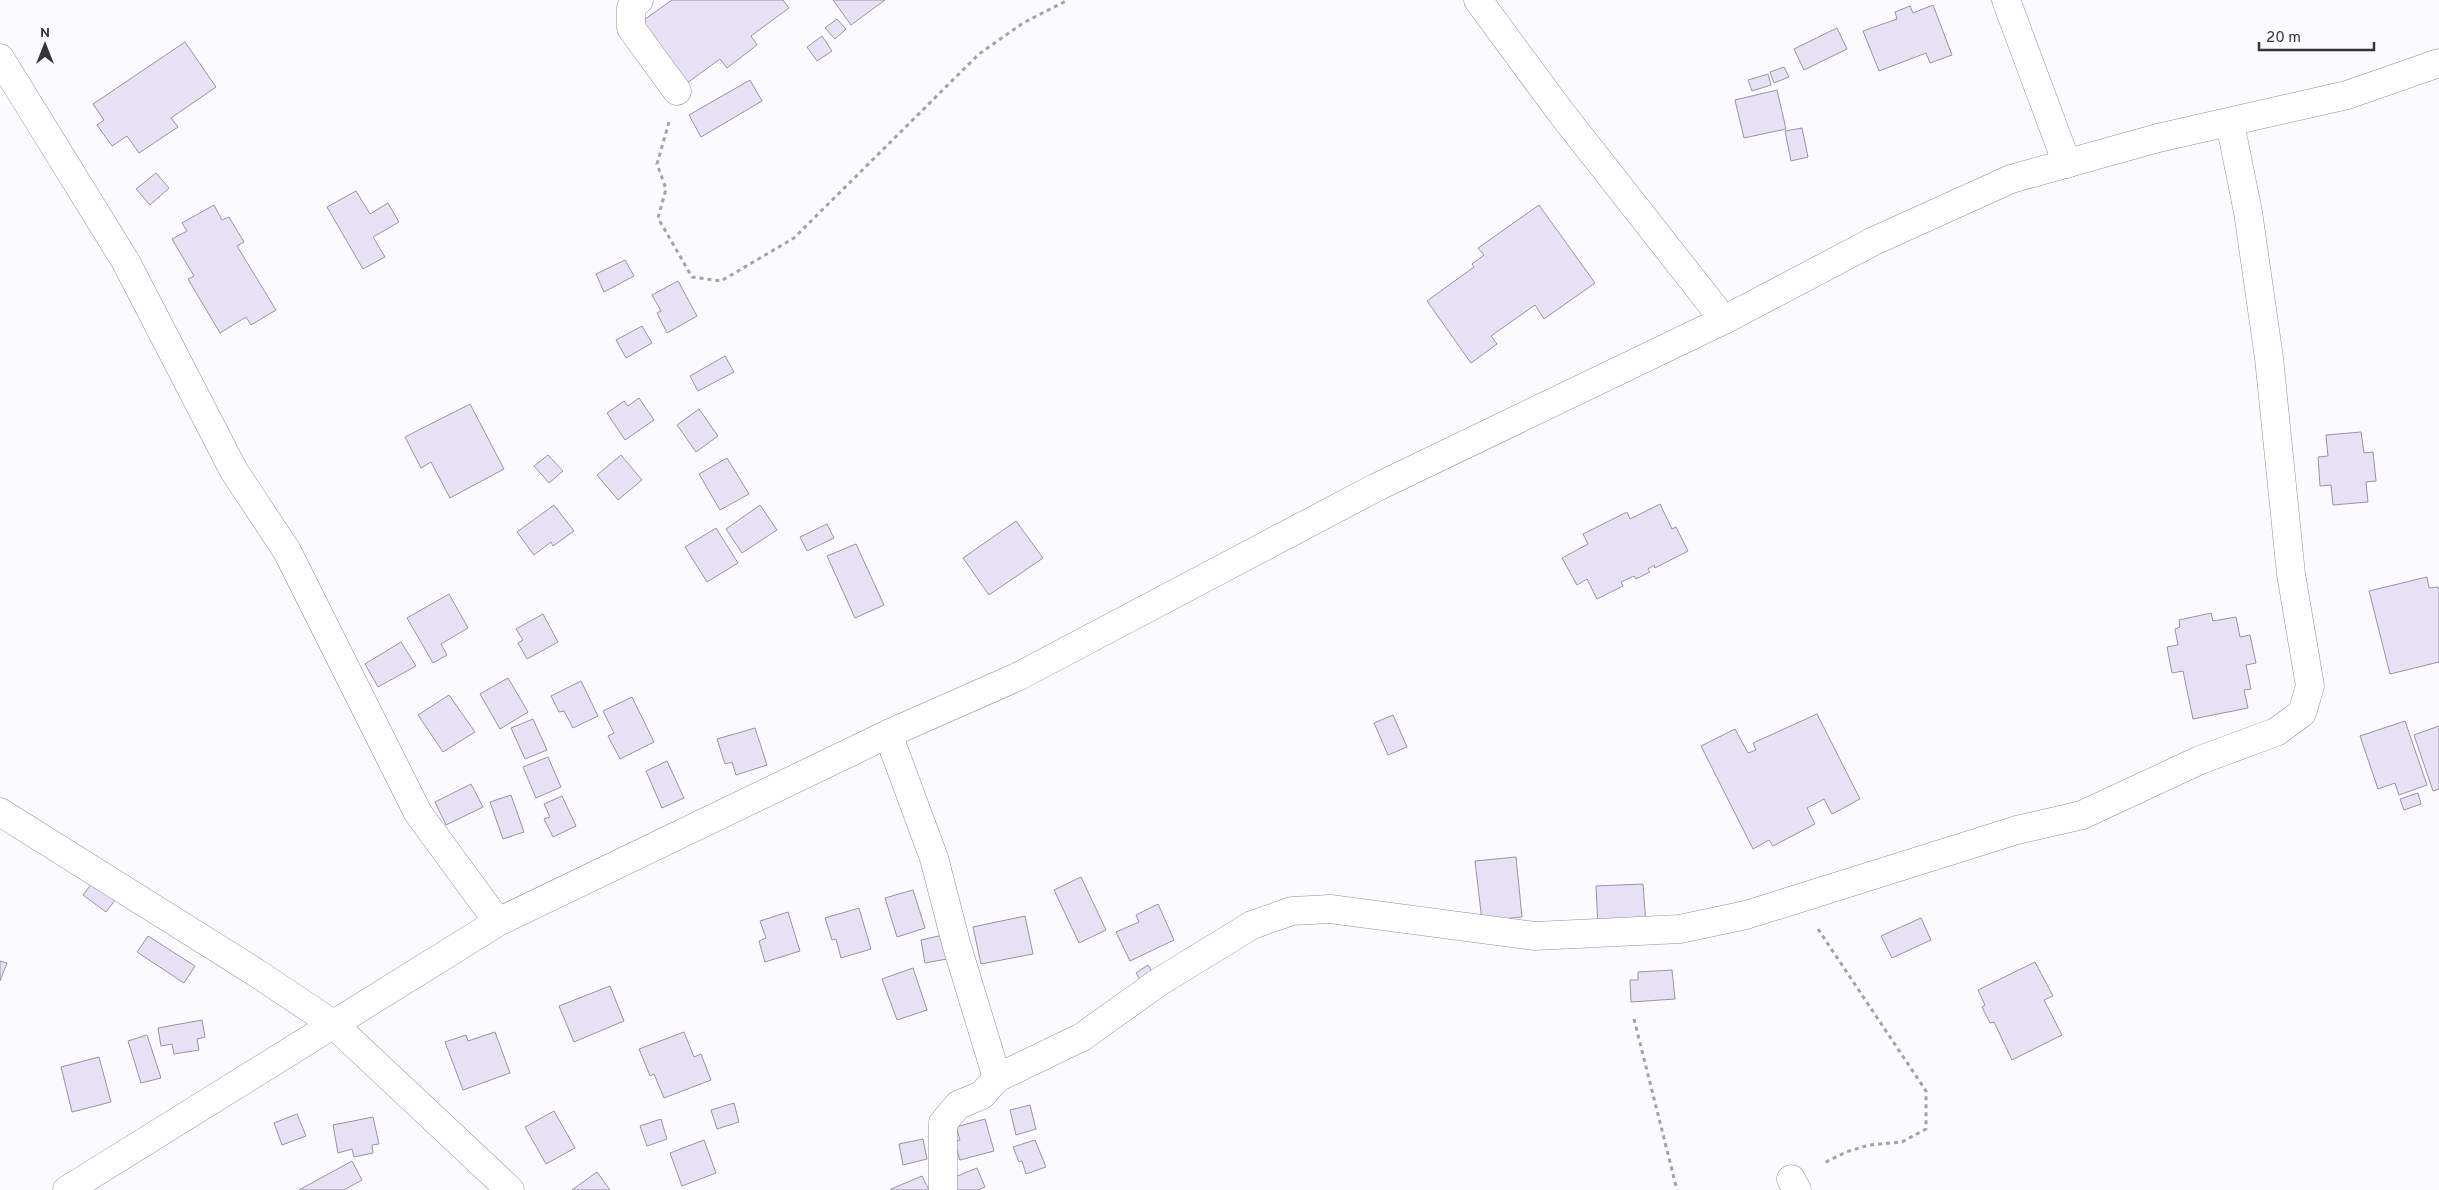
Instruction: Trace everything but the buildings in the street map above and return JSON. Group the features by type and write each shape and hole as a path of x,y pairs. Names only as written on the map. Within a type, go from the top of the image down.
{"street":[{"path":"639,0 631,8 631,28 677,92"},
{"path":"1478,0 1559,110 1724,320"},
{"path":"2006,0 2067,164"},
{"path":"0,58 126,262 234,471 287,551 418,813 498,922"},
{"path":"66,1190 498,922 888,734 1017,677 1375,488 1724,320 1874,240 2011,179 2158,138 2230,124 2347,95 2439,63"},
{"path":"943,1190 943,1123 958,1105 982,1095 997,1078 1082,1037 1159,982 1252,925 1292,911 1330,910 1535,936 1680,929 1746,915 2017,830 2082,816 2200,760 2276,732 2302,713 2310,686 2291,574 2266,339 2248,212 2230,124"},
{"path":"888,734 934,858 956,943 997,1078"},
{"path":"0,812 255,972 333,1024 510,1190"}],"path":[{"path":"677,92 658,164 666,189 658,218 692,277 720,281 794,238 979,54 1023,23 1068,0"},
{"path":"1794,1185 1846,1152 1869,1146 1902,1142 1926,1130 1926,1091 1798,899"},
{"path":"1634,1019 1677,1190"}]}
